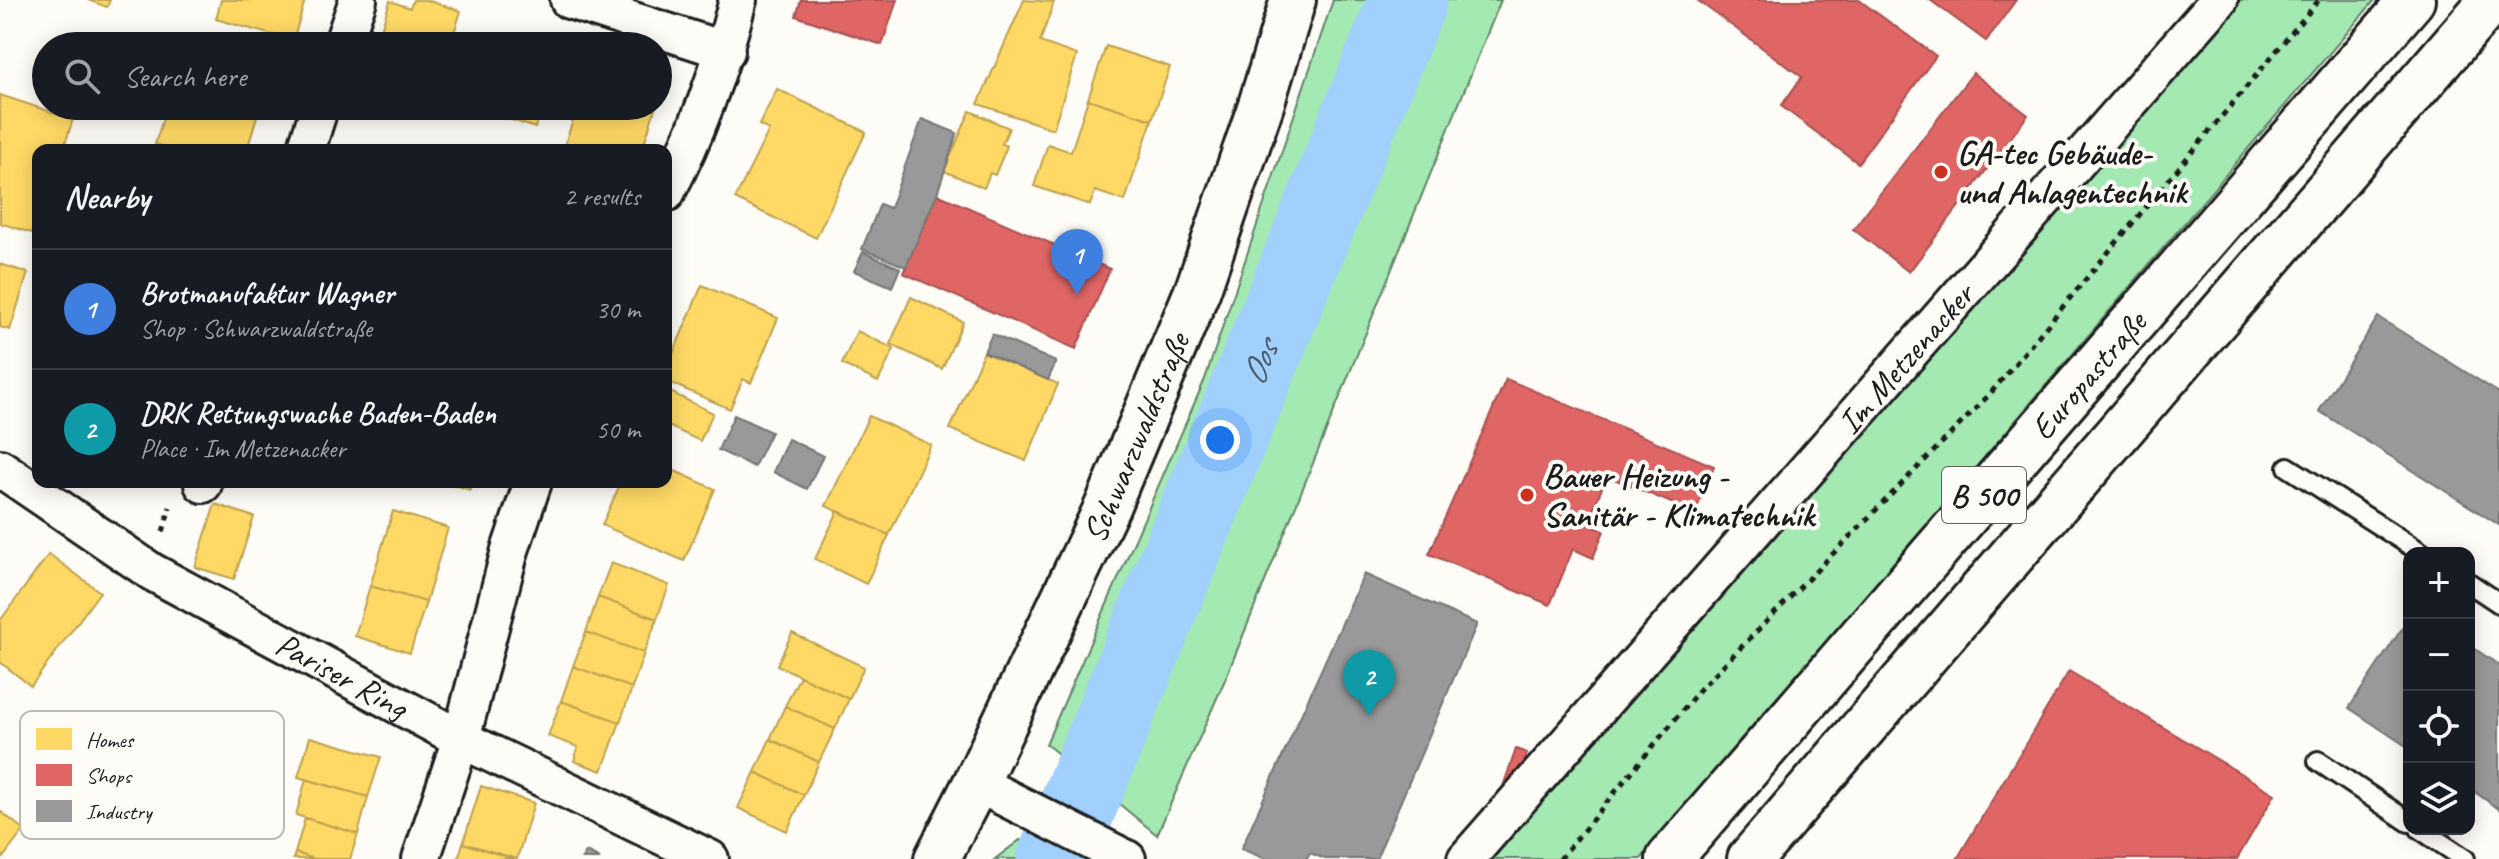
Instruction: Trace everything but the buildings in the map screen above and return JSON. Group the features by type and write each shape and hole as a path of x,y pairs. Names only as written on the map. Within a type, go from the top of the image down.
{"main road":[{"name":"Schwarzwaldstraße","path":"937,859 1107,507 1198,289 1293,0"},
{"name":"Europastraße","path":"1669,859 2412,0"},
{"name":"Europastraße","path":"1750,859 2492,0"}],"street":[{"path":"347,32 358,0"},
{"path":"569,0 668,32"},
{"path":"672,182 726,51 738,0"},
{"name":"Im Metzenacker","path":"1466,859 2219,0"},
{"path":"672,33 726,51"},
{"path":"308,144 316,120"},
{"name":"Pariser Ring","path":"0,468 152,572 461,739 710,859"},
{"path":"421,859 461,739 510,550 531,488"},
{"path":"976,783 1112,851"}],"lane":[{"path":"2288,467 2413,547"},
{"path":"2475,587 2499,603"},
{"path":"2318,761 2403,818"},
{"path":"2429,835 2465,859"}],"path":[{"path":"1560,859 1700,689 1989,395 2319,0"},
{"path":"152,572 174,488"}],"green space":[{"path":"1333,0 1501,0 1227,675 1157,835 1046,744 1205,379"},
{"path":"2219,0 2375,0 1641,859 1466,859"},
{"path":"1020,840 1056,859 995,859"}],"waterway":[{"name":"Oos","path":"1056,859 1408,0"}],"place":[{"name":"GA-tec Gebäude- und Anlagentechnik","path":"1941,172"},
{"name":"Brotmanufaktur Wagner","path":"1077,295"},
{"name":"Bauer Heizung - Sanitär - Klimatechnik","path":"1527,495"},
{"name":"DRK Rettungswache Baden-Baden","path":"1369,716"}]}
